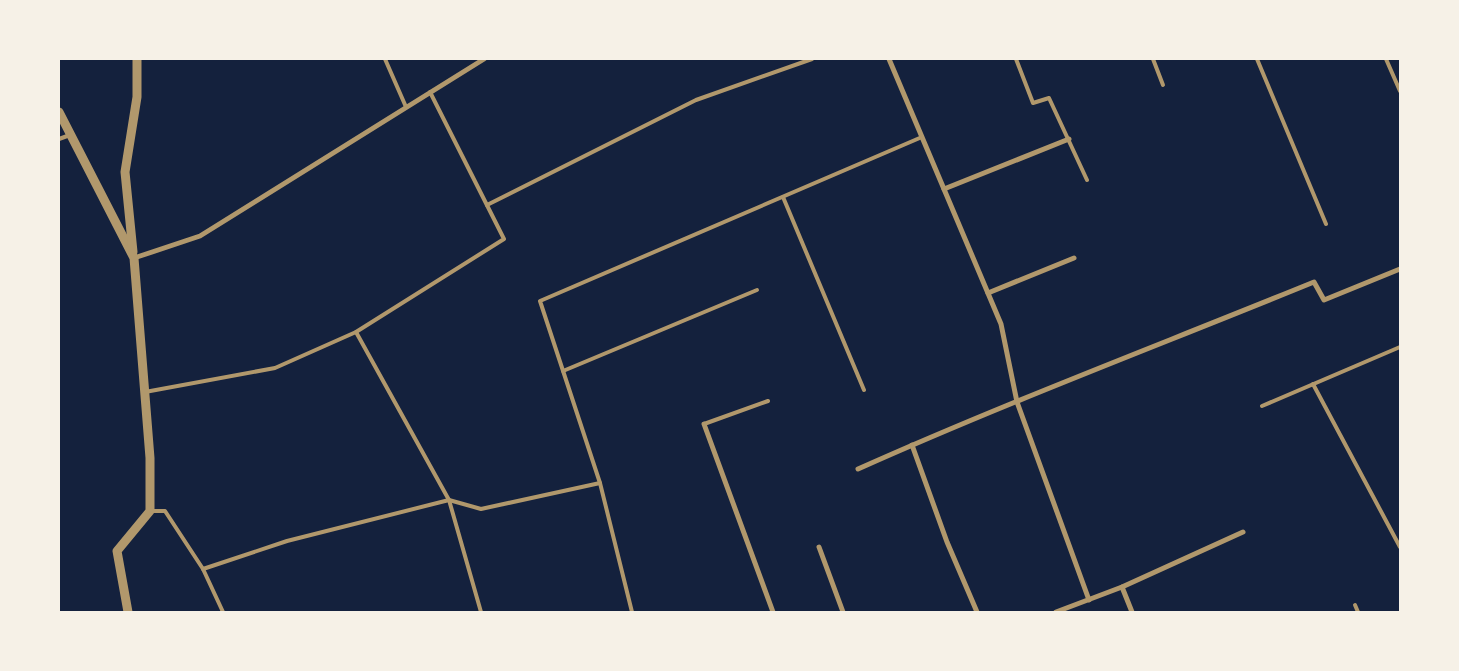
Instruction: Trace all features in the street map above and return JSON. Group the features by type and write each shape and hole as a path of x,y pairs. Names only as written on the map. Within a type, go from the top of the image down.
{"street":[{"path":"128,612 117,551 150,511 150,458 125,172 137,97 137,59"},
{"path":"472,59 474,65"},
{"path":"134,258 200,236 484,59"},
{"path":"889,59 1001,324 1017,402 1089,600"},
{"path":"59,112 134,258"},
{"path":"944,189 1069,139"},
{"path":"988,293 1074,258"},
{"path":"858,469 912,445 1314,282 1324,300 1400,269"},
{"path":"704,424 773,612"},
{"path":"912,445 947,542 978,612"},
{"path":"1056,612 1122,587 1244,532"},
{"path":"819,547 843,612"},
{"path":"1122,587 1132,612"}],"lane":[{"path":"385,59 406,107"},
{"path":"487,205 696,100 812,59"},
{"path":"1016,59 1034,103 1049,98 1087,180"},
{"path":"1152,59 1163,85"},
{"path":"1257,59 1326,224"},
{"path":"1386,59 1400,91"},
{"path":"144,392 275,368 356,332 504,239 430,92"},
{"path":"59,139 70,135"},
{"path":"632,612 600,483 540,301 922,137"},
{"path":"783,197 864,390"},
{"path":"563,371 757,290"},
{"path":"356,332 449,500 480,612"},
{"path":"1262,406 1400,347"},
{"path":"1313,384 1400,547"},
{"path":"704,424 768,401"},
{"path":"203,569 287,540 449,500 481,508 600,483"},
{"path":"150,511 165,511 203,569 224,612"},
{"path":"1355,605 1358,612"}]}
